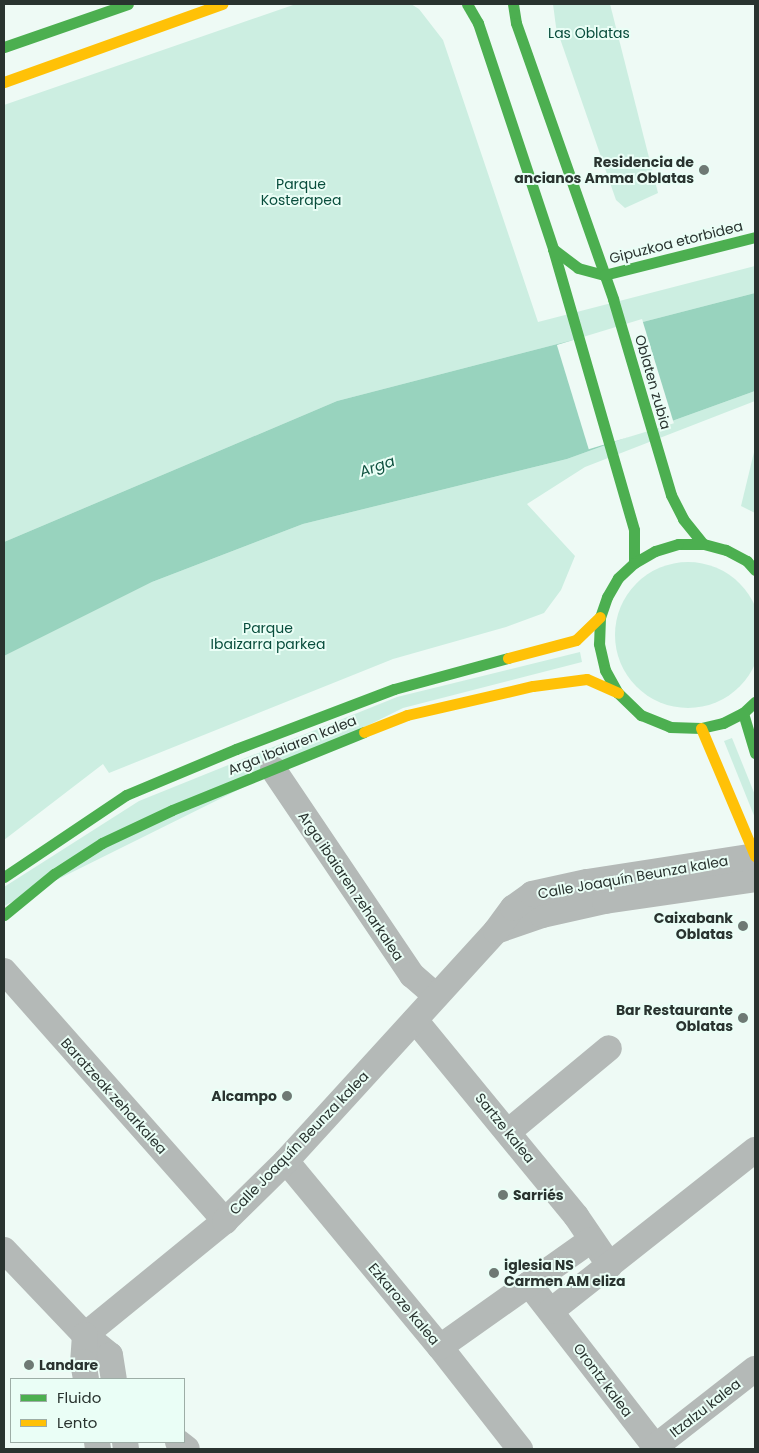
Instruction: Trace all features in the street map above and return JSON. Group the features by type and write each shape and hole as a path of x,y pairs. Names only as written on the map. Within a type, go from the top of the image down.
{"street":[{"path":"4,47 128,4"},
{"path":"4,82 222,4"},
{"path":"467,4 478,23 553,249 634,530 634,563"},
{"name":"Gipuzkoa etorbidea","path":"513,4 516,23 613,298"},
{"name":"Gipuzkoa etorbidea","path":"553,249 578,268 604,275 755,237"},
{"name":"Oblaten zubia","path":"613,298 671,495 683,518 703,544"},
{"path":"755,570 747,562 726,550 703,544 678,544 655,551 634,563 618,578 607,597 600,617 599,644 605,670 618,693 641,714 670,726 701,728 723,723 743,713 755,702"},
{"name":"Arga ibaiaren kalea","path":"4,877 126,795 245,746 394,689 576,640 600,617"},
{"name":"Arga ibaiaren kalea","path":"4,915 54,874 102,843 172,810 407,715 533,686 587,679 618,693"},
{"path":"743,713 755,753"},
{"path":"701,728 755,856"},
{"name":"Arga ibaiaren zeharkalea","path":"273,769 412,975 436,996"},
{"name":"Calle Joaquín Beunza kalea","path":"85,1336 225,1220 286,1161 496,931 513,908 532,894 587,882 755,856"},
{"name":"Calle Joaquín Beunza kalea","path":"496,931 542,915 605,901 715,883 755,879"},
{"name":"Baratzeak zeharkalea","path":"4,972 225,1220"},
{"name":"Sartze kalea","path":"415,1020 576,1216 610,1266"},
{"path":"508,1132 609,1048"},
{"path":"551,1311 755,1150"},
{"name":"Ezkaroze kalea","path":"286,1161 440,1347 520,1449"},
{"path":"440,1347 591,1240"},
{"path":"4,1250 85,1336 110,1355 114,1378"},
{"name":"Orontz kalea","path":"529,1284 656,1448"},
{"path":"85,1336 83,1362 86,1378"},
{"name":"Itzalzu kalea","path":"656,1448 755,1369"}],"green space":[{"name":"Parque Kosterapea","path":"296,4 411,4 419,9 443,40 538,322 755,266 755,293 337,401 4,542 4,105"},
{"name":"Las Oblatas","path":"553,4 610,4 658,193 625,208 616,200 556,27"},
{"name":"Parque Ibaizarra parkea","path":"755,391 755,401 585,467 527,504 575,556 561,590 544,613 506,627 393,659 109,773 103,764 4,840 4,656 152,582 303,524 567,459"},
{"path":"755,448 755,513 741,506"},
{"path":"674,563 702,563 729,574 740,583 749,594 760,621 760,649 749,676 729,696 702,707 674,707 647,696 627,676 616,649 616,621 627,594 647,574"},
{"path":"580,652 582,662 403,708 4,906 4,887 139,801 397,697"},
{"path":"732,738 755,795 755,818 724,741"}],"water":[{"name":"Arga","path":"755,293 755,391 567,459 303,524 152,582 4,656 4,542 337,401"}],"pier":[{"path":"642,319 674,423 589,449 557,345"}],"traffic: fast":[{"path":"4,47 128,4"},
{"path":"467,4 478,23 553,249 634,530 634,563"},
{"path":"513,4 516,23 613,299 671,495 683,519 703,544"},
{"path":"553,249 578,268 604,275 755,237"},
{"path":"755,570 747,561 726,550 703,544 678,544 655,551 634,563 618,578 607,597 600,617 599,644 605,670 618,693 641,715 670,727 701,728 723,723 743,713 755,702"},
{"path":"4,877 126,795 236,749 394,689 508,658"},
{"path":"743,713 755,753"},
{"path":"4,915 54,874 102,843 172,810 364,732"}],"traffic: slow":[{"path":"4,82 222,4"},
{"path":"508,658 576,640 600,617"},
{"path":"364,732 407,715 533,686 587,679 618,693"},
{"path":"701,728 755,856"}],"place":[{"name":"Residencia de ancianos Amma Oblatas","path":"704,170"},
{"name":"Caixabank Oblatas","path":"743,926"},
{"name":"Bar Restaurante Oblatas","path":"743,1018"},
{"name":"Alcampo","path":"287,1096"},
{"name":"Sarriés","path":"503,1195"},
{"name":"iglesia NS Carmen AM eliza","path":"494,1273"},
{"name":"Landare","path":"29,1365"}]}
